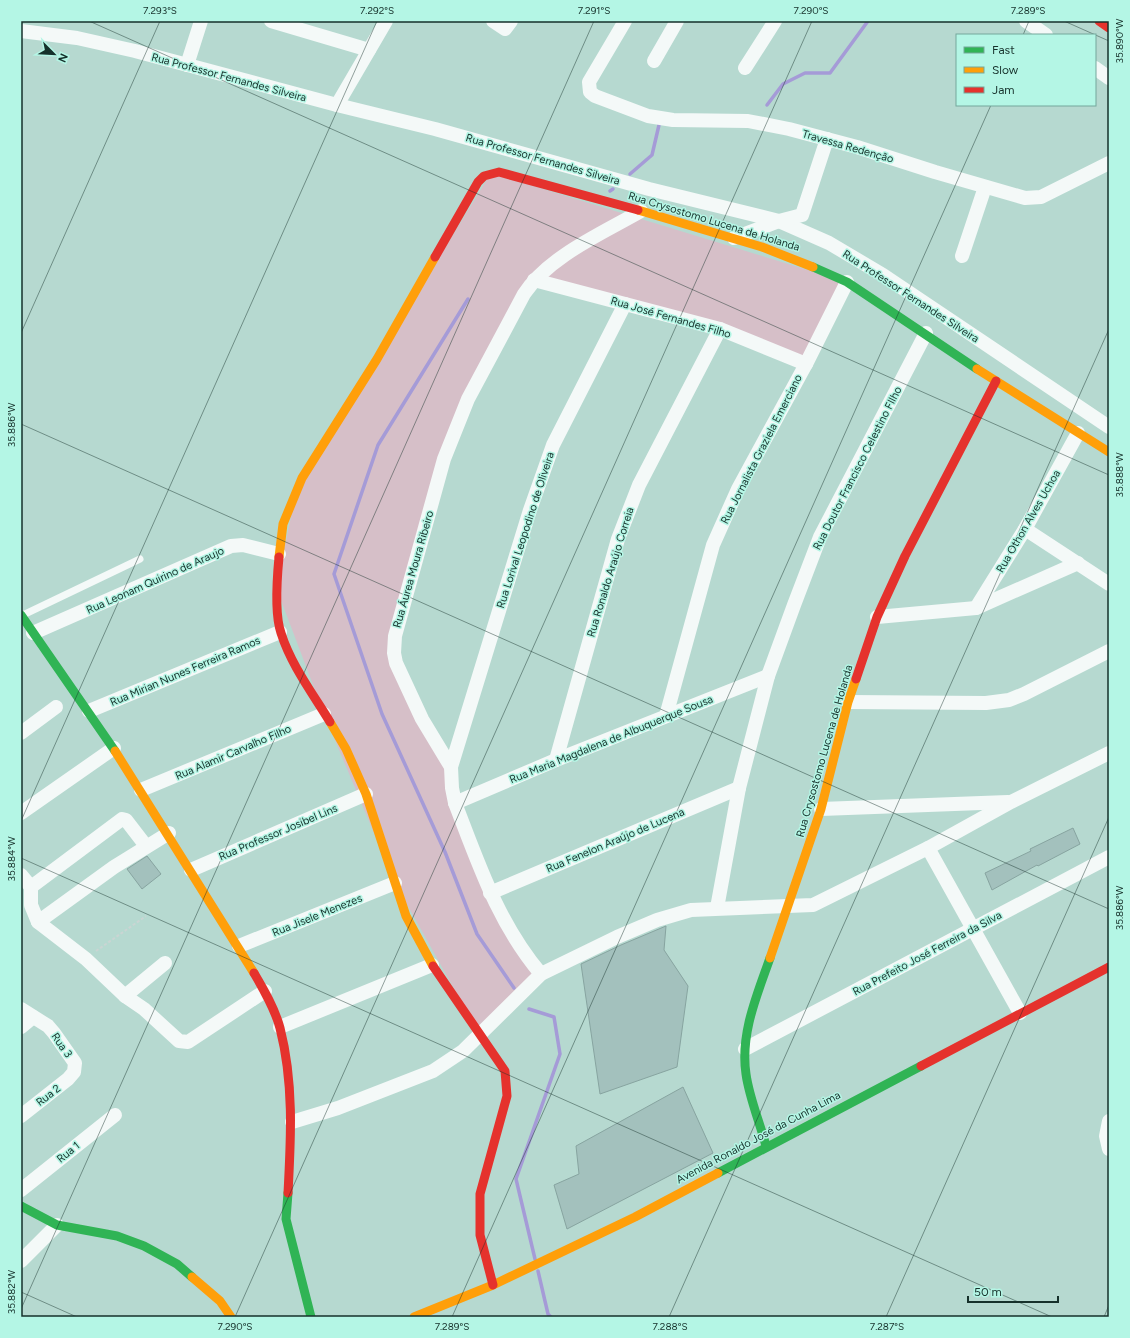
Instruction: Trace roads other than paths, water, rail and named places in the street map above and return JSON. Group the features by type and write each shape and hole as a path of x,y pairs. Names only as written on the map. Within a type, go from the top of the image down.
{"main road":[{"path":"1099,21 1109,28"},
{"name":"Rua Crysostomo Lucena de Holanda","path":"279,554 280,536 287,511 302,478 376,359 478,182 484,176 499,172 734,238 781,253 847,282 926,333 996,381 1109,452"},
{"name":"Rua Crysostomo Lucena de Holanda","path":"766,1146 748,1082 745,1049 749,1020 821,809 848,702 877,617 905,556 996,381"},
{"path":"279,554 276,587 280,632 290,656 346,749 366,794 406,916 432,965 505,1071 507,1084 506,1096 480,1194 480,1235 493,1285"},
{"path":"21,615 114,748 169,833 265,990 280,1027 287,1064 292,1122 286,1219 311,1317"},
{"name":"Avenida Ronaldo José da Cunha Lima","path":"414,1317 493,1285 635,1217 766,1146 1109,967"},
{"path":"21,1206 57,1225 117,1236 144,1246 177,1264 220,1301 231,1317"}],"street":[{"path":"187,65 201,21"},
{"path":"337,105 386,21"},
{"path":"493,21 508,25"},
{"name":"Travessa Redenção","path":"625,21 589,82 590,92 595,96 648,116 673,120 748,121 789,129 857,147 1025,198 1041,197 1109,163"},
{"path":"654,61 677,21"},
{"path":"745,68 775,21"},
{"path":"1026,21 1045,34"},
{"path":"276,22 370,50"},
{"name":"Rua Professor Fernandes Silveira","path":"21,31 77,38 187,65 337,105 435,129 649,189 779,221 829,243 883,275 1109,427"},
{"path":"1096,69 1109,78"},
{"path":"734,238 779,221 802,215 826,139"},
{"path":"962,256 985,187"},
{"name":"Rua Áurea Moura Ribeiro","path":"542,974 515,940 490,893 455,803 452,788 451,767 422,719 396,663 394,654 395,636 447,452 468,399 534,280 554,262 641,211"},
{"name":"Rua José Fernandes Filho","path":"534,280 720,328 806,364"},
{"name":"Rua Jornalista Graziela Emerciano","path":"666,716 713,545 738,489 806,364 847,282"},
{"name":"Rua Lorival Leopodino de Oliveira","path":"451,767 530,510 553,446 626,304"},
{"name":"Rua Ronaldo Araújo Correia","path":"556,760 618,539 630,505 720,328"},
{"name":"Rua Doutor Francisco Celestino FIlho","path":"718,908 739,788 768,676 820,537 926,333"},
{"name":"Rua Othon Alves Uchoa","path":"976,608 1025,529 1078,432"},
{"path":"1025,529 1109,584"},
{"name":"Rua Leonam Quirino de Araujo","path":"33,633 231,546 243,545 279,554"},
{"path":"877,617 976,608 1078,563"},
{"name":"Rua Mirian Nunes Ferreira Ramos","path":"89,711 280,632"},
{"path":"848,702 986,703 1009,700 1024,694 1109,651"},
{"name":"Rua Maria Magdalena de Albuquerque Sousa","path":"455,803 556,760 768,676"},
{"path":"21,733 56,707"},
{"name":"Rua Alamir Carvalho Filho","path":"141,790 324,714"},
{"path":"21,813 114,748"},
{"path":"292,1122 338,1108 433,1071 455,1058 542,974 580,954 657,920 692,910 813,905 826,900 928,848 1011,802 1109,753"},
{"name":"Rua Fenelon Araújo de Lucena","path":"490,893 739,788"},
{"name":"Rua Professor Josibel Lins","path":"191,870 366,794"},
{"path":"821,809 1011,802"},
{"path":"31,887 122,819 126,820 146,846"},
{"path":"38,922 114,867 169,833"},
{"path":"928,848 1020,1013"},
{"name":"Rua Prefeito José Ferreira da Silva","path":"745,1049 1109,857"},
{"path":"21,875 31,887 31,905 38,922 86,959 125,996 144,1009 179,1041 188,1042 265,990"},
{"name":"Rua Jisele Menezes","path":"239,946 395,883"},
{"path":"125,996 165,963"},
{"path":"280,1027 432,965"},
{"name":"Rua 3","path":"21,1009 48,1026 54,1033 75,1063 74,1072"},
{"path":"21,1028 34,1017"},
{"name":"Rua 2","path":"21,1116 68,1079 74,1072"},
{"name":"Rua 1","path":"21,1190 115,1115"},
{"path":"1109,1121 1106,1136 1109,1149"},
{"path":"21,1261 57,1225"}],"lane":[{"path":"21,615 140,559"}],"waterway":[{"path":"767,105 783,84 805,73 830,73 868,21"},
{"path":"630,174 652,155 659,125"},
{"path":"468,299 378,445 334,574 382,714 445,852 477,934 514,988"},
{"path":"529,1009 554,1017 560,1054 516,1179 535,1259"},
{"path":"538,1271 548,1314 551,1317"}]}
